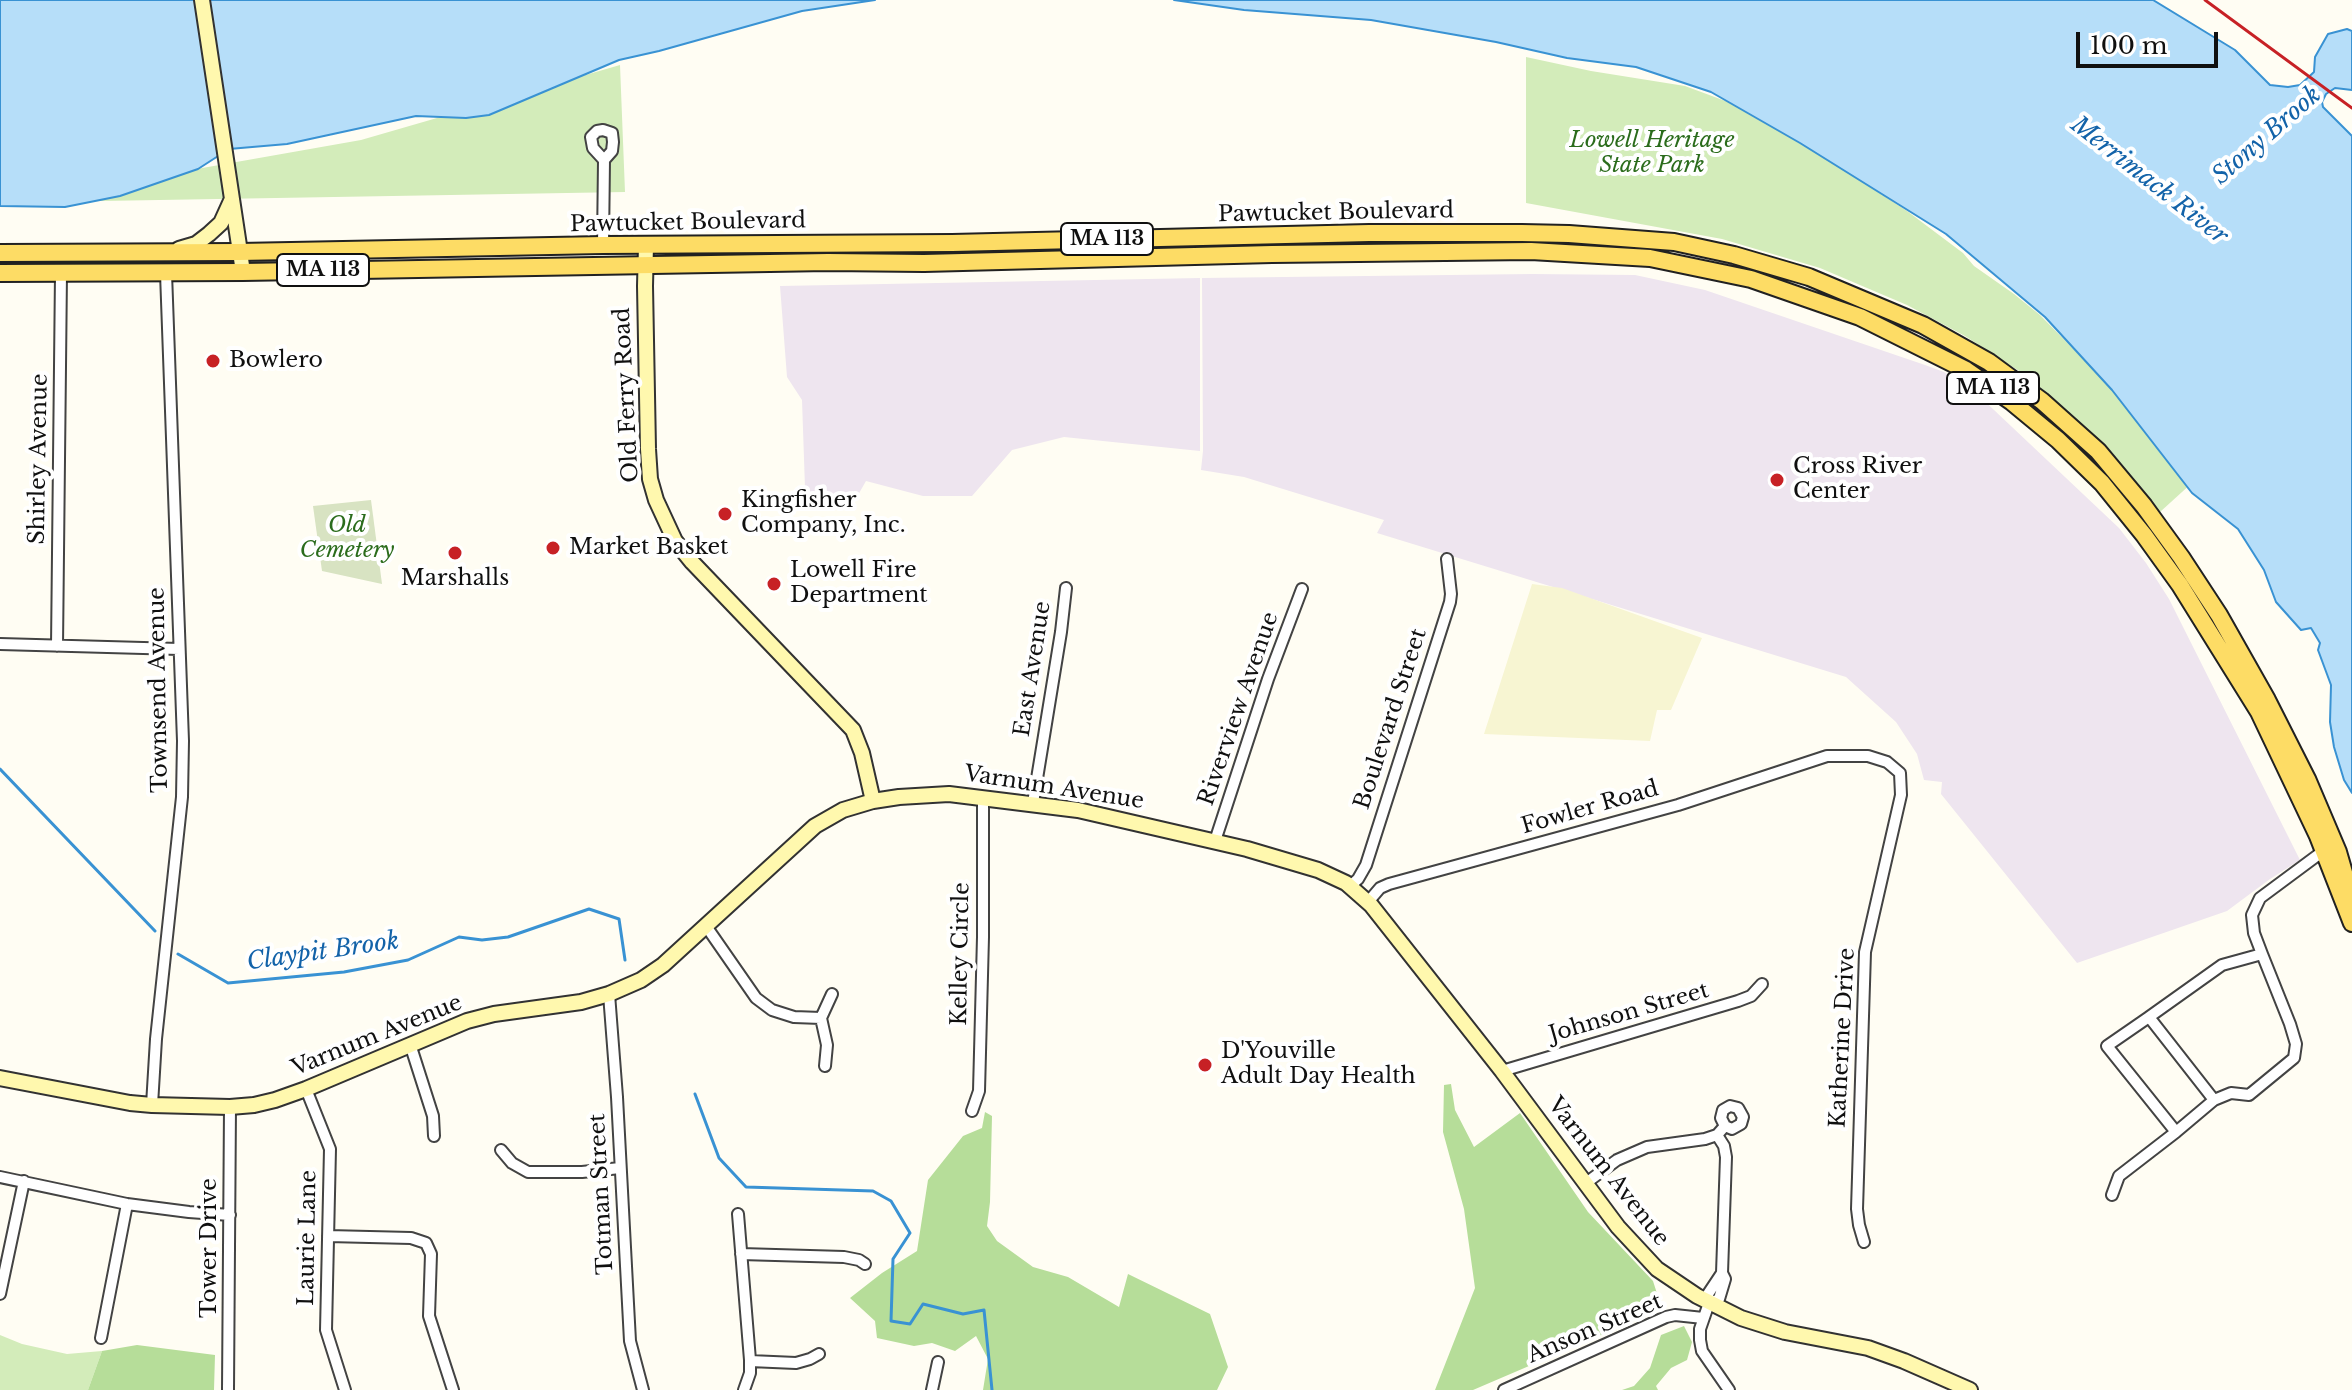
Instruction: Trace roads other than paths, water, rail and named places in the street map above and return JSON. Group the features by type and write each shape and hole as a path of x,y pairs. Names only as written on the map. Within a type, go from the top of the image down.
{"main road":[{"path":"202,0 243,272"},
{"path":"153,253 196,244 221,223 230,193"},
{"name":"Pawtucket Boulevard","path":"0,253 967,242 1385,233 1569,234 1674,242 1734,255 1809,277 1923,325 1989,362 2042,401 2098,451 2144,506 2219,615 2267,700 2307,779 2352,923"},
{"name":"Old Ferry Road","path":"646,245 648,449 650,479 656,500 675,541 692,562 853,730 862,753 873,801"},
{"name":"Pawtucket Boulevard","path":"0,273 924,263 1531,251 1650,258 1751,279 1860,317 1966,370 2047,430 2102,483 2153,548 2225,654 2259,712 2329,847 2352,900"},
{"name":"Varnum Avenue","path":"0,1078 152,1105 254,1105 306,1089 480,1018 581,1002 609,994 652,973 815,826 843,810 873,801 930,794 1033,803 1099,814 1215,841 1318,870 1350,886 1368,902 1502,1071 1618,1227 1646,1259 1709,1303 1741,1318 1773,1329 1886,1354 1970,1390"}],"street":[{"path":"603,245 604,160"},
{"name":"Shirley Avenue","path":"57,646 61,273"},
{"name":"Townsend Avenue","path":"152,1105 156,1039 182,797 183,741 166,273"},
{"name":"Boulevard Street","path":"1350,886 1366,865 1450,602 1447,559"},
{"name":"East Avenue","path":"1033,803 1066,588"},
{"name":"Riverview Avenue","path":"1215,841 1268,679 1302,589"},
{"path":"0,644 179,649"},
{"name":"Fowler Road","path":"1368,902 1380,888 1389,884 1678,805 1827,756"},
{"name":"Katherine Drive","path":"1827,756 1868,756 1887,762 1900,773 1901,795 1865,952 1857,1209 1864,1242"},
{"name":"Kelley Circle","path":"972,1111 979,1091 983,797"},
{"path":"2112,1195 2119,1176 2214,1100 2231,1093 2249,1095 2294,1058 2296,1044 2254,933 2252,915 2260,898 2329,847"},
{"path":"706,926 756,998 772,1010 794,1017 821,1018"},
{"path":"2176,1132 2107,1046 2222,965 2262,954"},
{"name":"Johnson Street","path":"1502,1071 1738,1001 1751,996 1762,984"},
{"name":"Totman Street","path":"609,994 630,1341 643,1390"},
{"path":"825,1066 827,1045 821,1018 832,994"},
{"path":"2149,1017 2214,1100"},
{"path":"410,1044 433,1116 434,1136"},
{"name":"Laurie Lane","path":"306,1089 330,1149 326,1330 345,1390"},
{"name":"Tower Drive","path":"228,1390 230,1107"},
{"path":"1586,1183 1617,1160 1647,1147 1705,1139 1721,1131 1726,1157 1722,1273 1708,1294 1709,1303 1700,1329 1702,1351 1729,1390"},
{"path":"501,1150 512,1163 528,1172 620,1168"},
{"path":"0,1177 127,1204 230,1215"},
{"path":"0,1294 24,1181"},
{"path":"101,1338 127,1204"},
{"path":"738,1214 750,1361 750,1373 744,1390"},
{"path":"328,1236 411,1238 426,1243 431,1254 429,1316 453,1390"},
{"path":"741,1254 844,1257 865,1264"},
{"name":"Anson Street","path":"1504,1390 1666,1317 1703,1318"},
{"path":"750,1361 796,1363 819,1354"},
{"path":"932,1390 938,1362"}],"water":[{"path":"0,0 875,0 802,11 619,60 489,115 466,118 416,116 287,144 229,149 198,169 120,196 65,207 0,206"},
{"path":"1174,0 2153,0 2235,50 2270,85 2288,87 2300,85 2314,72 2315,57 2328,34 2347,29 2352,31 2352,90 2335,88 2326,94 2322,102 2323,107 2352,136 2352,793 2344,780 2334,747 2330,722 2331,685 2318,650 2320,643 2311,628 2301,630 2276,602 2264,570 2238,529 2192,493 2112,390 2045,317 1946,234 1711,92 1636,67 1567,58 1371,20 1244,10"}],"waterway":[{"name":"Claypit Brook","path":"0,769 155,931"},
{"name":"Claypit Brook","path":"178,954 228,983 344,972 408,960 459,937 482,940 508,937 589,909 619,919 625,960"},
{"name":"Claypit Brook","path":"695,1094 719,1158 746,1187 873,1191 891,1201 910,1233 893,1259 891,1321 910,1324 923,1304 963,1314 984,1310 992,1390"}],"railway":[{"path":"2205,0 2352,108"}],"place":[{"name":"Bowlero","path":"213,361"},
{"name":"Cross River Center","path":"1777,480"},
{"name":"Kingfisher Company, Inc.","path":"725,514"},
{"name":"Market Basket","path":"553,548"},
{"name":"Marshalls","path":"455,553"},
{"name":"Lowell Fire Department","path":"774,584"},
{"name":"D'Youville Adult Day Health","path":"1205,1065"}],"water label":[{"name":"Stony Brook","path":"2267,136"},
{"name":"Merrimack River","path":"2149,181"}],"park label":[{"name":"Lowell Heritage State Park","path":"1652,154"},
{"name":"Old Cemetery","path":"347,538"}]}
